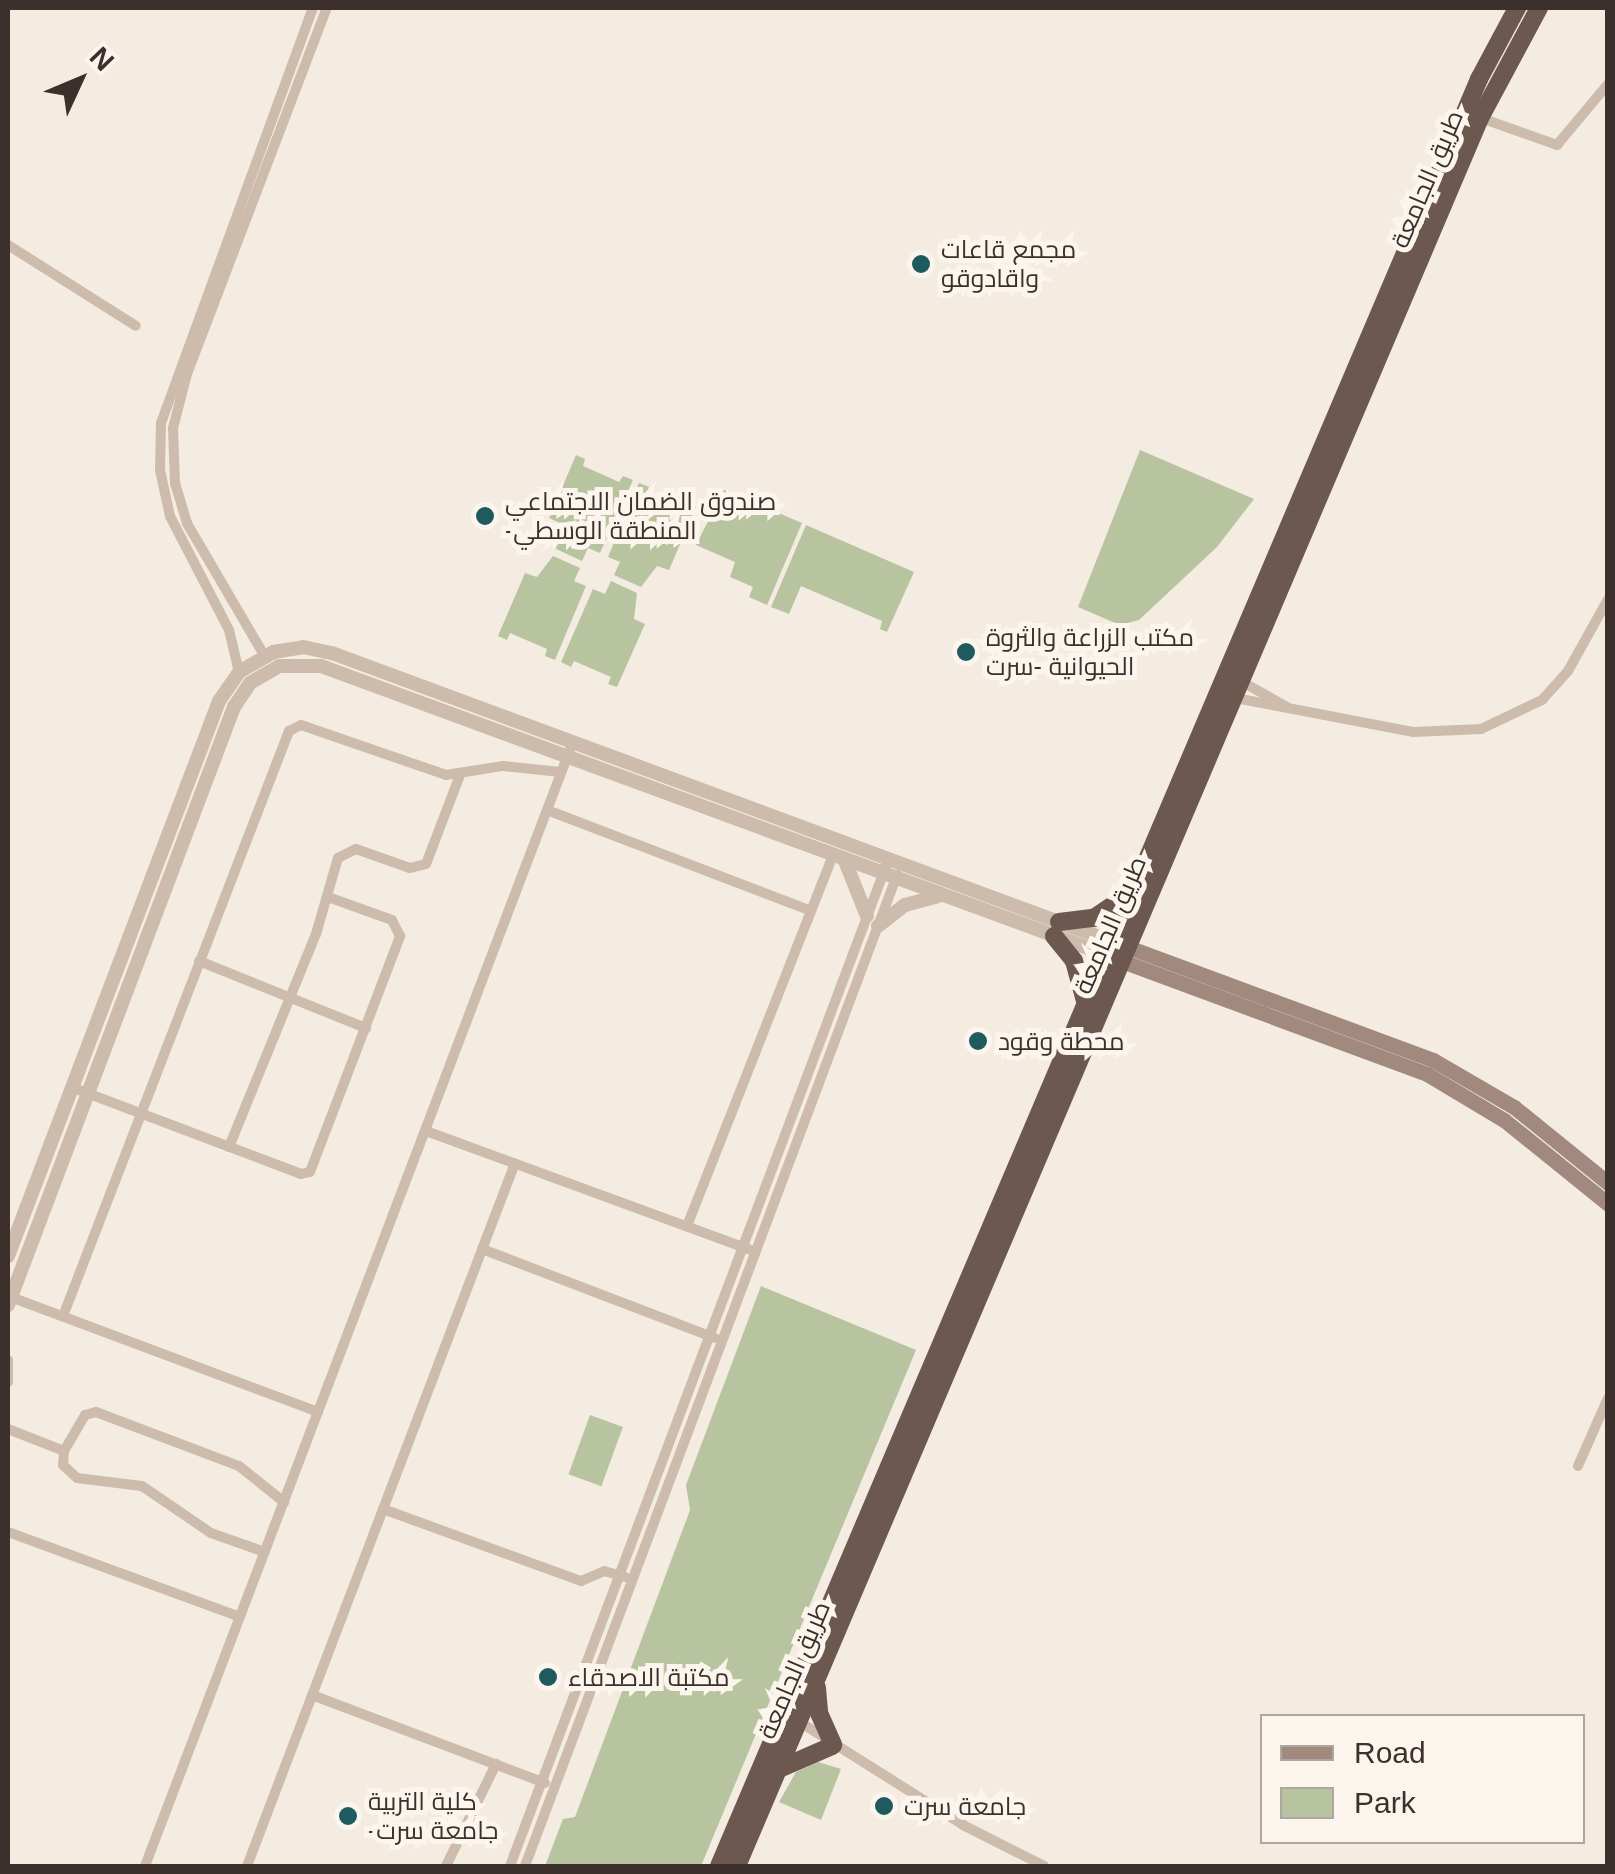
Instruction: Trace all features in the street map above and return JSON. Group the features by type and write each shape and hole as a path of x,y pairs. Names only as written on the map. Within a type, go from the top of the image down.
{"highway":[{"path":"1496,45 1502,8"},
{"name":"طريق الجامعة","path":"719,1866 790,1721 1473,116 1496,45 1517,8"},
{"name":"طريق الجامعة","path":"1473,116 1539,8"},
{"name":"طريق الجامعة","path":"1051,1109 1086,1006 1118,951 1136,888 1229,686"},
{"path":"1086,1006 1080,973 1057,929 1094,918 1136,888"},
{"name":"طريق الجامعة","path":"738,1866 779,1770 790,1721 817,1678 932,1386"},
{"path":"779,1770 836,1748 819,1713 817,1678"}],"main road":[{"path":"1118,951 1433,1060 1514,1107 1608,1183"},
{"path":"1118,951 1427,1074 1504,1120 1608,1204"}],"street":[{"path":"313,8 161,423 160,470 170,516 229,630 245,677 9,1299 318,1412"},
{"path":"264,655 187,523 175,483 172,428 187,374 328,8"},
{"path":"1473,116 1557,145 1608,84"},
{"path":"8,246 136,326"},
{"path":"1229,686 1297,712 1447,733 1516,718 1568,671 1608,599"},
{"path":"8,1256 219,701 264,655 332,653 839,859 891,870 940,896 1057,929"},
{"path":"245,677 293,655"},
{"path":"1229,686 1297,712"},
{"path":"62,1316 294,726 460,775 503,766 562,772"},
{"path":"145,1866 570,750"},
{"path":"570,750 1118,951"},
{"path":"229,1147 328,897 338,858 347,850 410,868 426,864 460,775"},
{"path":"547,810 810,910"},
{"path":"687,1226 810,910 839,859"},
{"path":"839,859 872,921"},
{"path":"525,1866 756,1252 891,870"},
{"path":"510,1866 743,1247 872,921 906,905 940,896"},
{"path":"71,1087 229,1147 310,1172 366,1028 399,928 388,918 328,897"},
{"path":"199,961 366,1028"},
{"path":"426,1130 756,1252"},
{"path":"247,1866 515,1163"},
{"path":"482,1249 722,1340"},
{"path":"8,1360 8,1382"},
{"path":"1578,1466 1608,1398"},
{"path":"266,1552 211,1533 142,1486 77,1478 62,1465 64,1451 85,1415 96,1412 239,1466 284,1502"},
{"path":"8,1429 64,1451"},
{"path":"384,1508 580,1581 604,1571 633,1580"},
{"path":"8,1532 240,1617"},
{"path":"312,1696 555,1787"},
{"path":"790,1721 1044,1866"},
{"path":"446,1866 496,1764"}],"green space":[{"path":"1140,450 1254,499 1217,547 1139,620 1120,625 1078,607"},
{"path":"576,455 585,459 583,466 619,482 623,476 633,480 600,553 588,548 582,561 556,549 560,523 549,518"},
{"path":"639,483 649,487 647,494 684,510 687,503 696,507 669,570 657,566 641,587 614,575 620,562 608,557"},
{"path":"724,490 802,523 767,605 749,597 753,587 730,577 735,562 696,545"},
{"path":"806,525 914,572 887,632 880,629 882,621 801,586 789,614 771,607"},
{"path":"553,556 580,568 574,581 586,586 555,660 545,656 547,649 510,633 507,640 498,636 525,573 537,577"},
{"path":"611,581 637,593 634,619 645,624 617,687 608,684 611,677 574,661 571,667 561,662 593,589 605,594"},
{"path":"761,1286 916,1350 701,1866 545,1866 563,1819 575,1817 690,1510 686,1485"},
{"path":"590,1415 623,1427 601,1486 568,1474"},
{"path":"818,1762 841,1769 821,1820 779,1802 796,1772"}],"place":[{"name":"مجمع قاعات واقادوقو","path":"921,264"},
{"name":"صندوق الضمان الاجتماعي -المنطقة الوسطي","path":"485,516"},
{"name":"مكتب الزراعة والثروة الحيوانية -سرت","path":"966,652"},
{"name":"محطة وقود","path":"978,1041"},
{"name":"مكتبة الاصدقاء","path":"548,1677"},
{"name":"جامعة سرت","path":"884,1806"},
{"name":"كلية التربية -جامعة سرت","path":"348,1816"}]}
